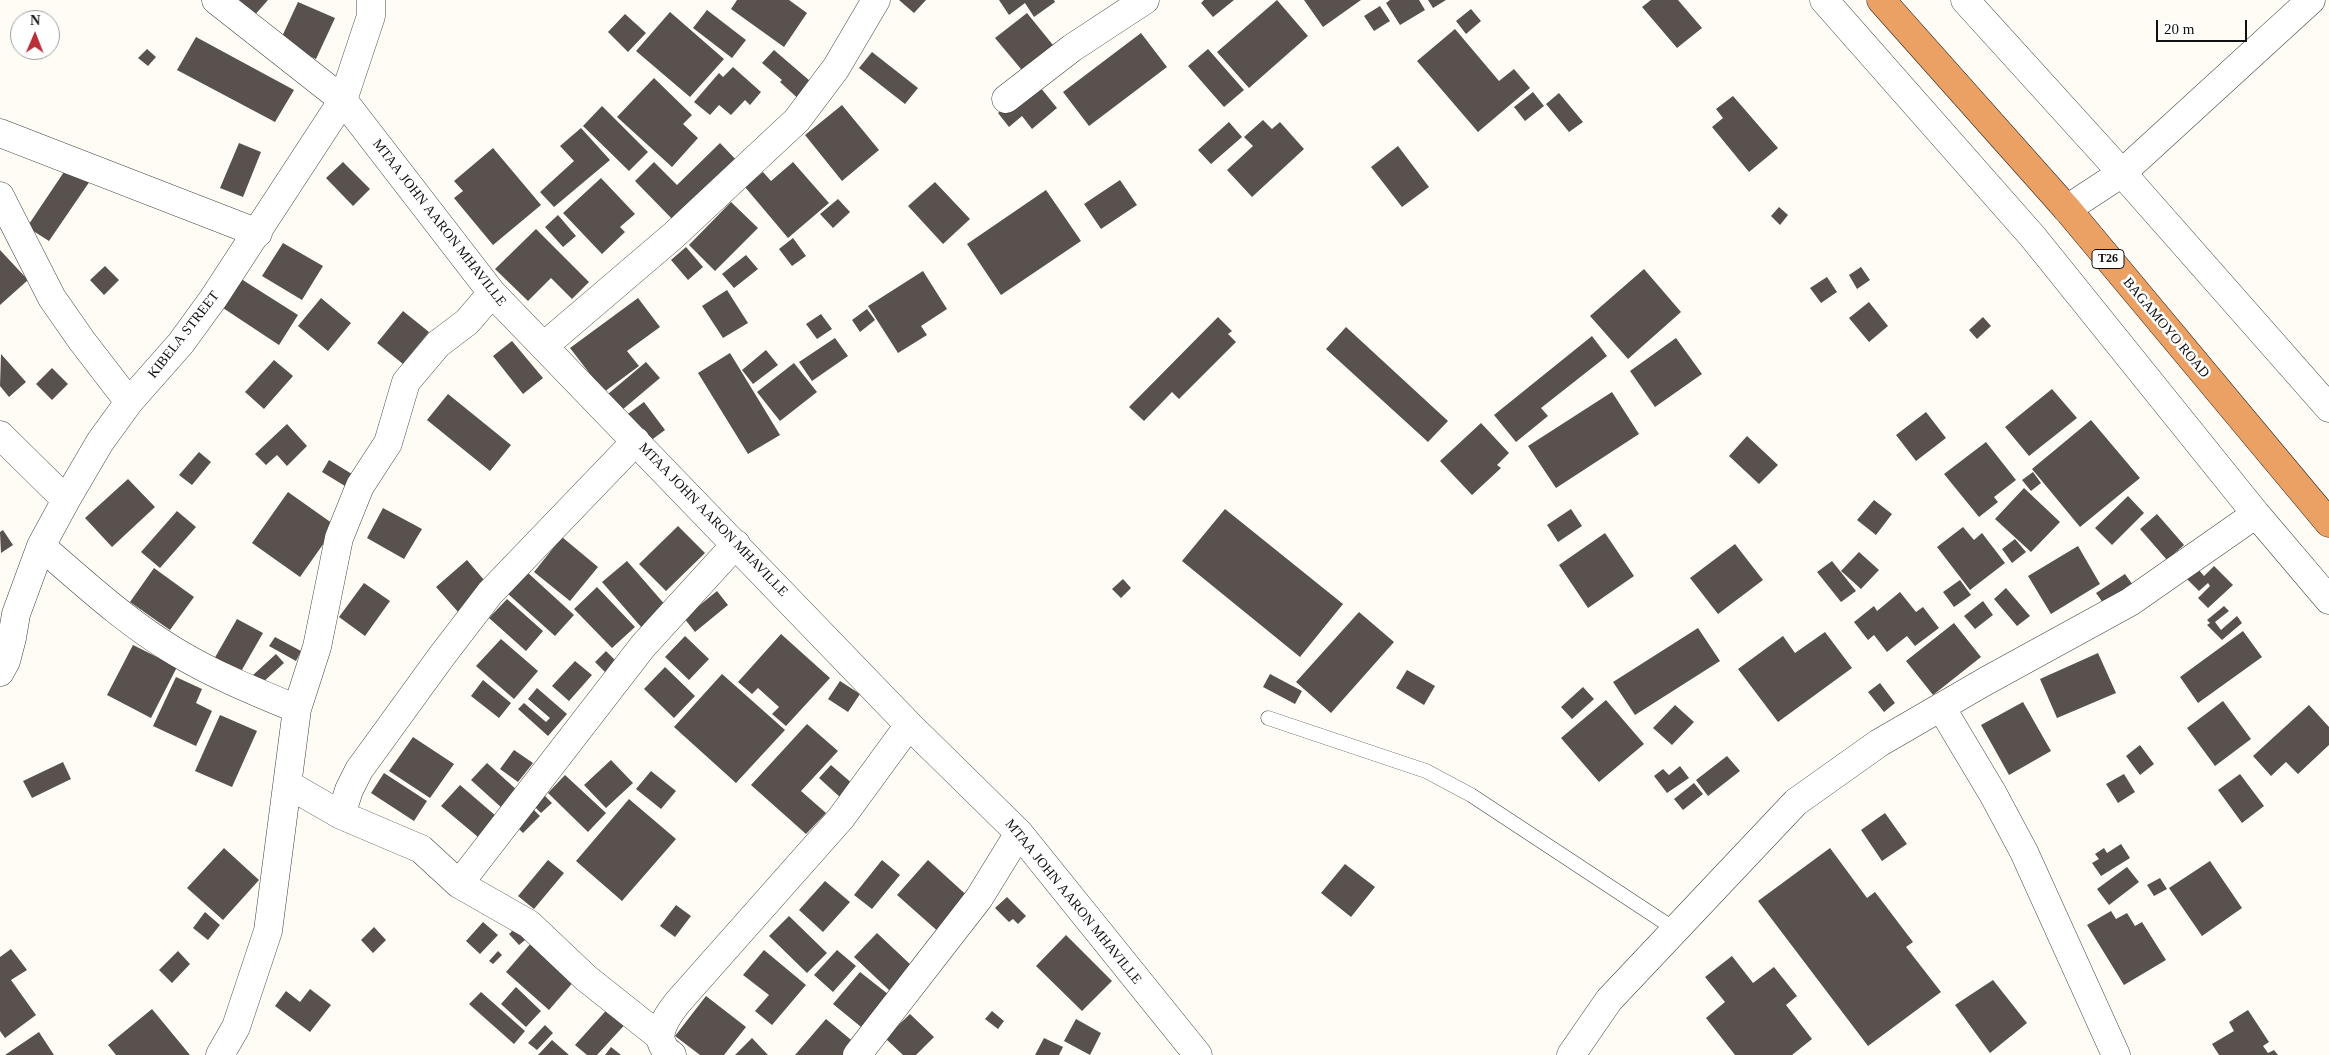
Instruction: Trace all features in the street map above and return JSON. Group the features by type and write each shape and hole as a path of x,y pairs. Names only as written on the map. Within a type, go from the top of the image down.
{"highway":[{"name":"BAGAMOYO ROAD","path":"1881,0 2067,209 2329,523"}],"street":[{"name":"MTAA JOHN AARON MHAVILLE","path":"216,0 343,100 492,293 910,725 1019,833 1198,1055"},
{"name":"KIBELA STREET","path":"0,672 6,661 16,614 41,546 66,500 100,442 129,402 181,343 258,233 343,100 371,16 371,0"},
{"path":"544,346 674,235 797,120 836,68 876,0"},
{"path":"1006,99 1072,48 1145,0"},
{"path":"1824,0 2033,238 2256,514 2329,600"},
{"path":"1965,0 2122,173 2329,408"},
{"path":"2067,209 2122,173 2311,0"},
{"path":"0,133 258,233"},
{"path":"0,196 52,298 129,402"},
{"path":"220,1055 236,1027 268,931 289,785 297,709 316,647 338,538 360,486 388,443 406,382 438,344 467,322 492,293"},
{"path":"0,435 66,500"},
{"path":"341,815 349,790 359,770 490,593 636,441"},
{"path":"1571,1055 1609,1000 1796,802 1879,743 2130,602 2256,514"},
{"path":"459,884 643,646 736,544"},
{"path":"41,546 102,599 176,652 244,686 297,709"},
{"path":"1941,707 1993,794 2024,852 2116,1055"},
{"path":"665,1046 663,1022 678,1002 841,818 910,725"},
{"path":"289,785 341,815 421,849 459,884 529,924 586,978 665,1046"},
{"path":"857,1055 979,898 1019,833"}],"lane":[{"path":"1268,718 1426,772 1471,795 1676,930"}],"building":[{"path":"233,0 268,0 253,17"},
{"path":"737,0 789,0 807,13 784,47 731,9"},
{"path":"899,0 926,0 914,13"},
{"path":"999,0 1054,0 1055,2 1034,17 1025,3 1009,15"},
{"path":"1204,0 1234,0 1213,17 1201,3"},
{"path":"1277,0 1308,36 1249,88 1217,52"},
{"path":"1304,0 1361,0 1323,27"},
{"path":"1390,0 1419,0 1425,10 1400,25 1386,3"},
{"path":"1428,0 1446,0 1433,8"},
{"path":"1651,0 1678,0 1702,28 1677,48 1642,7"},
{"path":"298,2 335,18 316,59 279,43"},
{"path":"1380,6 1390,21 1374,31 1364,16"},
{"path":"1471,9 1481,21 1466,34 1456,21"},
{"path":"707,10 746,40 732,58 693,28"},
{"path":"670,12 724,59 690,97 636,51"},
{"path":"1027,13 1057,50 1026,75 995,38"},
{"path":"625,14 646,33 628,52 608,32"},
{"path":"1455,29 1499,81 1514,69 1530,88 1478,132 1417,61"},
{"path":"1141,33 1167,67 1089,126 1063,92"},
{"path":"196,37 294,90 275,122 177,70"},
{"path":"147,49 156,57 148,66 138,58"},
{"path":"1208,49 1244,90 1224,107 1188,66"},
{"path":"774,50 817,87 803,103 780,82 782,80 762,63"},
{"path":"872,52 918,88 905,104 859,68"},
{"path":"733,67 761,92 750,105 745,100 731,115 719,105 710,115 694,102 719,73 723,77"},
{"path":"654,78 692,115 683,124 698,138 672,167 617,117"},
{"path":"1036,82 1057,108 1032,129 1022,116 1009,127 998,113"},
{"path":"1533,92 1544,106 1525,121 1514,107"},
{"path":"1559,93 1583,122 1569,132 1546,104"},
{"path":"1733,96 1778,148 1749,172 1712,127 1723,118 1716,109"},
{"path":"842,105 879,150 842,181 805,135"},
{"path":"602,106 648,152 629,171 583,126"},
{"path":"1263,120 1272,129 1280,122 1304,149 1252,197 1227,170 1253,146 1244,137"},
{"path":"1229,122 1242,137 1211,164 1198,150"},
{"path":"581,128 610,160 554,207 540,192 574,161 560,146"},
{"path":"239,143 261,152 243,197 220,188"},
{"path":"720,143 741,165 679,226 635,181 654,162 677,185"},
{"path":"1398,146 1429,187 1402,207 1371,167"},
{"path":"493,148 541,205 493,245 454,198 463,191 454,181"},
{"path":"343,162 370,189 353,206 326,178"},
{"path":"793,162 829,203 788,238 745,187 763,172 771,181"},
{"path":"68,166 90,181 49,241 27,227"},
{"path":"601,178 635,214 620,227 625,232 602,254 563,213"},
{"path":"1120,180 1137,205 1101,229 1084,204"},
{"path":"935,182 970,219 943,244 908,206"},
{"path":"1046,190 1081,241 1001,295 967,244"},
{"path":"838,199 850,212 833,228 820,214"},
{"path":"731,202 758,228 715,271 689,245"},
{"path":"1779,207 1788,215 1780,225 1771,216"},
{"path":"558,215 576,236 563,247 545,227"},
{"path":"536,229 589,282 572,299 551,278 528,301 495,269"},
{"path":"793,238 806,256 792,266 779,249"},
{"path":"283,243 323,266 302,300 262,276"},
{"path":"686,247 703,267 688,280 671,260"},
{"path":"0,250 28,280 0,305"},
{"path":"746,255 758,269 734,288 722,274"},
{"path":"105,266 119,280 104,295 90,280"},
{"path":"1861,267 1870,280 1857,289 1849,275"},
{"path":"1644,269 1681,312 1628,359 1590,316"},
{"path":"923,271 947,309 921,326 927,335 898,353 868,306"},
{"path":"238,277 298,315 279,345 220,306"},
{"path":"1827,277 1837,292 1821,303 1810,288"},
{"path":"727,290 748,323 723,338 702,306"},
{"path":"321,298 351,323 328,351 298,326"},
{"path":"638,298 660,327 627,351 639,366 604,392 570,348"},
{"path":"1869,302 1888,326 1869,342 1849,318"},
{"path":"867,309 875,320 860,332 852,320"},
{"path":"403,311 429,332 403,364 377,343"},
{"path":"821,314 832,329 817,339 806,324"},
{"path":"1218,317 1232,331 1228,334 1236,342 1179,399 1172,392 1144,421 1129,407"},
{"path":"1983,317 1991,326 1977,339 1969,330"},
{"path":"1346,327 1448,421 1428,442 1326,349"},
{"path":"1592,336 1607,356 1541,408 1548,416 1516,442 1494,415"},
{"path":"835,338 848,356 812,381 799,362"},
{"path":"1676,338 1702,374 1655,407 1630,371"},
{"path":"512,341 543,378 523,394 493,356"},
{"path":"766,350 778,365 753,384 742,370"},
{"path":"730,353 780,435 748,454 698,373"},
{"path":"1,354 26,382 9,397 0,386"},
{"path":"274,360 293,376 264,409 245,392"},
{"path":"646,362 660,378 622,410 608,394"},
{"path":"794,363 817,392 780,421 757,392"},
{"path":"52,368 68,384 52,400 36,384"},
{"path":"2052,389 2077,418 2029,456 2005,427"},
{"path":"1612,392 1639,434 1556,488 1528,446"},
{"path":"448,394 511,445 490,471 427,420"},
{"path":"644,402 665,430 646,444 625,416"},
{"path":"1926,412 1946,438 1916,461 1896,435"},
{"path":"2091,420 2140,478 2080,527 2032,469"},
{"path":"1481,423 1509,453 1497,465 1501,468 1472,495 1440,461"},
{"path":"287,424 307,446 287,466 277,455 266,465 255,454"},
{"path":"1747,436 1778,465 1759,484 1729,456"},
{"path":"1986,442 2016,480 1994,497 1998,502 1979,517 1944,474"},
{"path":"199,452 211,462 192,485 179,475"},
{"path":"329,460 352,474 345,486 322,472"},
{"path":"2033,472 2041,483 2031,491 2022,480"},
{"path":"128,479 155,507 112,547 85,518"},
{"path":"2024,488 2060,522 2031,552 1995,519"},
{"path":"288,492 336,526 300,577 252,543"},
{"path":"2128,496 2144,513 2112,545 2095,528"},
{"path":"1874,500 1892,514 1876,535 1857,520"},
{"path":"383,508 422,529 404,559 367,538"},
{"path":"1225,509 1343,604 1300,657 1182,561"},
{"path":"1571,509 1582,526 1558,542 1547,525"},
{"path":"177,511 196,527 160,568 141,552"},
{"path":"2157,514 2184,545 2167,560 2140,529"},
{"path":"678,526 705,553 666,591 639,564"},
{"path":"1963,527 1974,540 1982,533 2005,563 1970,590 1937,547"},
{"path":"3,530 13,545 1,553 0,532"},
{"path":"1605,533 1634,576 1588,608 1559,565"},
{"path":"562,537 598,567 570,601 534,572"},
{"path":"2015,539 2026,552 2012,563 2002,549"},
{"path":"1735,544 1763,580 1718,614 1690,578"},
{"path":"2078,546 2100,584 2051,614 2028,576"},
{"path":"1859,552 1879,570 1861,589 1841,571"},
{"path":"467,560 490,587 459,613 436,587"},
{"path":"627,561 667,607 642,628 602,582"},
{"path":"1832,561 1856,591 1841,602 1817,572"},
{"path":"2214,566 2233,585 2208,608 2198,598 2210,586 2208,583 2199,591 2187,579 2198,569 2204,576"},
{"path":"154,568 194,597 170,630 130,602"},
{"path":"527,572 574,615 555,636 507,593"},
{"path":"2125,574 2135,588 2106,607 2096,593"},
{"path":"1123,579 1131,588 1121,598 1112,589"},
{"path":"1960,580 1971,595 1954,607 1943,592"},
{"path":"364,583 390,601 365,636 339,617"},
{"path":"597,587 635,627 612,648 574,609"},
{"path":"2006,588 2030,616 2017,626 1994,599"},
{"path":"717,591 728,605 695,632 684,618"},
{"path":"1900,592 1916,612 1923,607 1939,628 1915,646 1907,636 1887,652 1874,635 1868,640 1854,622 1874,606 1877,611"},
{"path":"507,599 543,631 526,651 489,618"},
{"path":"1983,601 1993,615 1975,629 1964,616"},
{"path":"2224,606 2229,611 2215,622 2221,630 2237,616 2242,623 2222,640 2207,625 2210,623 2207,620"},
{"path":"1359,612 1394,642 1331,713 1296,682"},
{"path":"237,619 263,633 239,675 213,661"},
{"path":"1954,623 1981,657 1933,695 1906,661"},
{"path":"1698,628 1720,661 1635,715 1613,682"},
{"path":"2243,631 2262,657 2198,703 2180,677"},
{"path":"1825,632 1852,668 1778,722 1738,669 1783,636 1795,653"},
{"path":"781,634 830,678 786,726 772,714 779,707 758,688 752,694 738,682"},
{"path":"685,636 709,659 689,680 665,657"},
{"path":"275,637 301,651 296,661 269,646"},
{"path":"501,639 538,671 514,699 476,666"},
{"path":"133,645 177,667 151,718 107,695"},
{"path":"606,651 617,662 606,673 595,662"},
{"path":"2098,653 2116,693 2057,718 2040,679"},
{"path":"276,654 284,663 261,684 253,675"},
{"path":"575,661 592,675 569,701 552,686"},
{"path":"665,667 695,696 674,718 644,689"},
{"path":"1407,670 1435,686 1424,705 1396,688"},
{"path":"722,674 785,730 736,783 674,727"},
{"path":"1270,674 1302,691 1295,704 1263,687"},
{"path":"176,677 202,689 196,703 212,711 196,746 153,726"},
{"path":"483,680 511,703 499,718 471,696"},
{"path":"840,681 860,694 848,712 828,699"},
{"path":"1880,683 1895,703 1884,712 1868,692"},
{"path":"1583,687 1594,699 1572,719 1561,707"},
{"path":"537,688 567,714 548,736 518,709 524,703 546,722 550,718 528,699"},
{"path":"1606,700 1644,744 1599,782 1561,738"},
{"path":"2223,701 2251,739 2215,766 2187,728"},
{"path":"2023,702 2051,751 2009,775 1981,725"},
{"path":"1675,705 1694,722 1672,745 1653,728"},
{"path":"2309,705 2329,727 2329,745 2298,774 2286,762 2271,776 2253,756"},
{"path":"220,715 257,731 232,787 195,771"},
{"path":"807,724 838,751 801,791 826,813 806,834 751,785"},
{"path":"413,737 454,764 430,798 389,771"},
{"path":"2140,745 2154,764 2140,775 2126,756"},
{"path":"514,750 533,763 518,782 500,769"},
{"path":"1727,756 1740,771 1708,796 1696,780"},
{"path":"611,760 633,783 606,808 584,785"},
{"path":"63,762 71,779 32,798 23,781"},
{"path":"487,763 518,791 503,809 471,780"},
{"path":"831,765 854,785 841,798 819,778"},
{"path":"1680,766 1689,778 1667,793 1654,776 1663,769 1669,775"},
{"path":"651,771 676,791 661,809 636,789"},
{"path":"384,773 427,801 414,821 371,793"},
{"path":"2124,774 2135,792 2118,803 2106,784"},
{"path":"2240,774 2264,806 2242,823 2218,790"},
{"path":"565,775 606,813 588,832 548,793"},
{"path":"1694,783 1703,794 1683,810 1674,799"},
{"path":"460,785 496,816 478,837 441,806"},
{"path":"541,792 552,803 541,813 530,802"},
{"path":"629,799 676,839 622,901 576,861"},
{"path":"530,806 540,816 523,833 513,823"},
{"path":"1885,813 1907,844 1882,861 1861,830"},
{"path":"2121,844 2130,858 2101,876 2092,863 2099,859 2095,854 2104,848 2107,853"},
{"path":"224,848 259,880 223,920 187,888"},
{"path":"1830,848 1867,898 1875,892 1913,942 1906,947 1941,992 1868,1046 1758,901"},
{"path":"548,860 564,873 534,909 518,896"},
{"path":"882,860 900,875 872,909 854,895"},
{"path":"928,860 972,900 941,934 897,895"},
{"path":"2210,861 2242,908 2202,936 2169,888"},
{"path":"1345,864 1375,887 1351,917 1321,893"},
{"path":"2127,867 2139,882 2109,905 2097,889"},
{"path":"2160,878 2167,889 2154,896 2147,885"},
{"path":"825,881 850,902 823,932 799,910"},
{"path":"1007,897 1026,916 1018,924 1013,919 1009,922 995,908"},
{"path":"676,905 691,916 675,937 660,926"},
{"path":"2111,911 2116,919 2127,913 2135,926 2142,922 2166,960 2124,985 2087,925"},
{"path":"205,912 220,925 208,940 193,928"},
{"path":"789,916 827,953 807,973 769,936"},
{"path":"483,922 498,935 480,954 466,941"},
{"path":"519,924 530,936 519,945 509,934"},
{"path":"374,927 386,940 373,953 361,940"},
{"path":"877,933 912,966 889,990 854,957"},
{"path":"1066,935 1112,981 1082,1011 1036,966"},
{"path":"532,942 576,979 549,1010 506,972"},
{"path":"11,949 27,970 11,980 36,1015 5,1038 0,1031 0,957"},
{"path":"764,950 806,985 772,1025 755,1011 769,995 743,975"},
{"path":"837,950 856,966 833,992 814,975"},
{"path":"178,951 190,964 172,983 159,970"},
{"path":"498,951 502,955 493,964 489,961"},
{"path":"1732,956 1753,983 1774,967 1797,996 1786,1005 1812,1039 1792,1055 1735,1055 1706,1018 1725,1002 1705,977"},
{"path":"860,972 893,998 866,1031 833,1004"},
{"path":"1993,980 2027,1023 1990,1053 1955,1005"},
{"path":"516,987 541,1011 526,1027 501,1004"},
{"path":"310,989 331,1005 310,1032 275,1006 286,991 300,1002"},
{"path":"481,992 525,1031 514,1044 469,1004"},
{"path":"706,996 746,1027 724,1055 700,1055 675,1036"},
{"path":"612,1004 630,1019 597,1055 587,1055 575,1045"},
{"path":"152,1009 190,1055 116,1055 108,1045"},
{"path":"2248,1010 2269,1042 2263,1046 2268,1053 2274,1050 2278,1055 2219,1055 2212,1044 2234,1031 2229,1022"},
{"path":"992,1011 1004,1021 998,1029 985,1019"},
{"path":"910,1014 934,1037 916,1055 903,1055 885,1038"},
{"path":"826,1019 856,1044 846,1055 795,1055"},
{"path":"1076,1019 1101,1033 1090,1055 1064,1041"},
{"path":"545,1025 553,1033 537,1050 528,1043"},
{"path":"39,1032 54,1055 5,1055"},
{"path":"752,1038 768,1055 735,1055"},
{"path":"1044,1038 1063,1047 1059,1055 1035,1055"},
{"path":"552,1040 569,1055 538,1055"},
{"path":"611,1047 621,1055 605,1055"}]}
